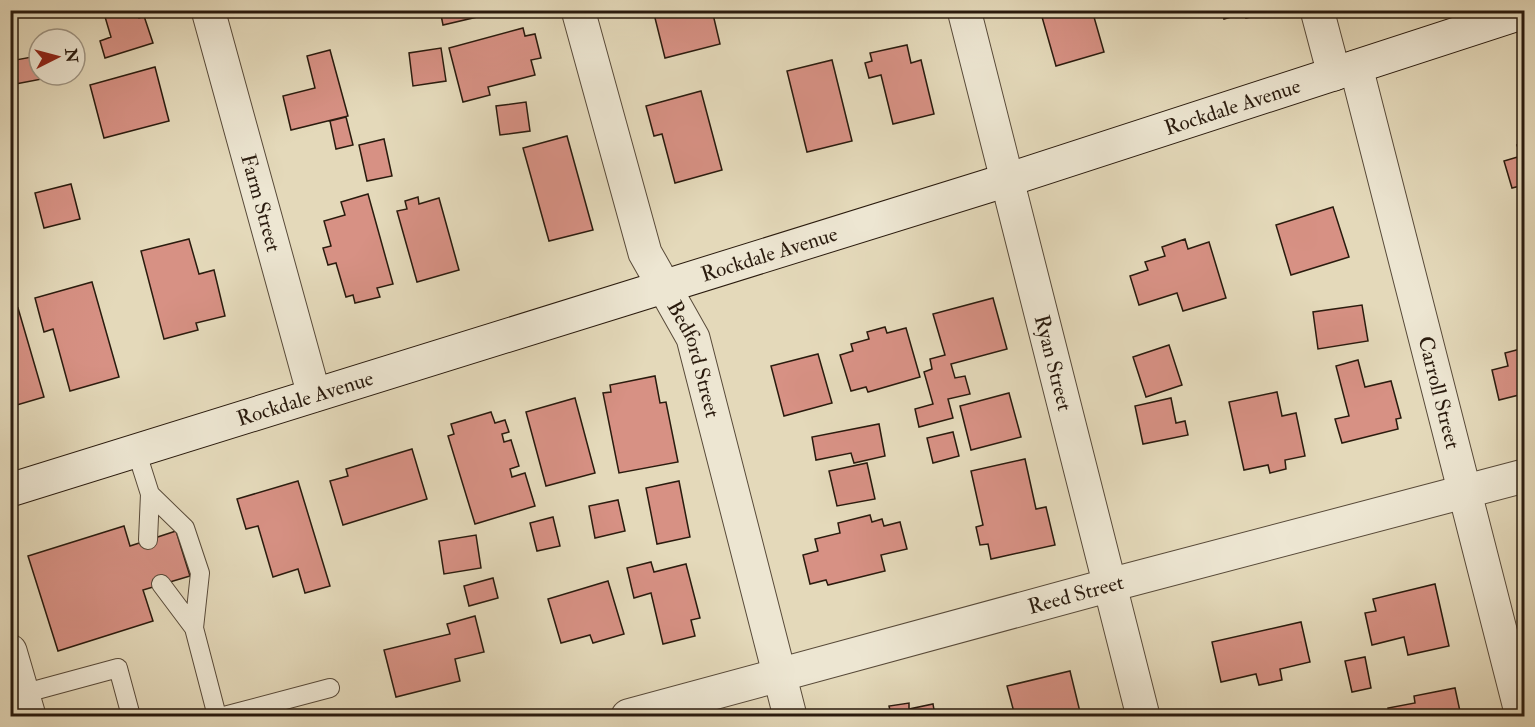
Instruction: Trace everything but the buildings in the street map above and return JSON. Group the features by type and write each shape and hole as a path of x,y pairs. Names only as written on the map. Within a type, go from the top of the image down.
{"street":[{"name":"Farm Street","path":"208,10 314,395"},
{"name":"Bedford Street","path":"578,10 645,253 693,338 790,717"},
{"name":"Ryan Street","path":"964,10 1143,717"},
{"name":"Carroll Street","path":"1317,10 1345,71 1464,492 1522,717"},
{"name":"Rockdale Avenue","path":"10,490 1007,180 1524,12"},
{"name":"Reed Street","path":"628,717 1110,585 1524,476"}],"lane":[{"path":"135,450 150,494 148,540"},
{"path":"150,494 185,528 200,573 194,628 217,717"},
{"path":"161,584 194,628"},
{"path":"17,679 118,668 131,717"},
{"path":"224,717 330,688"}]}
